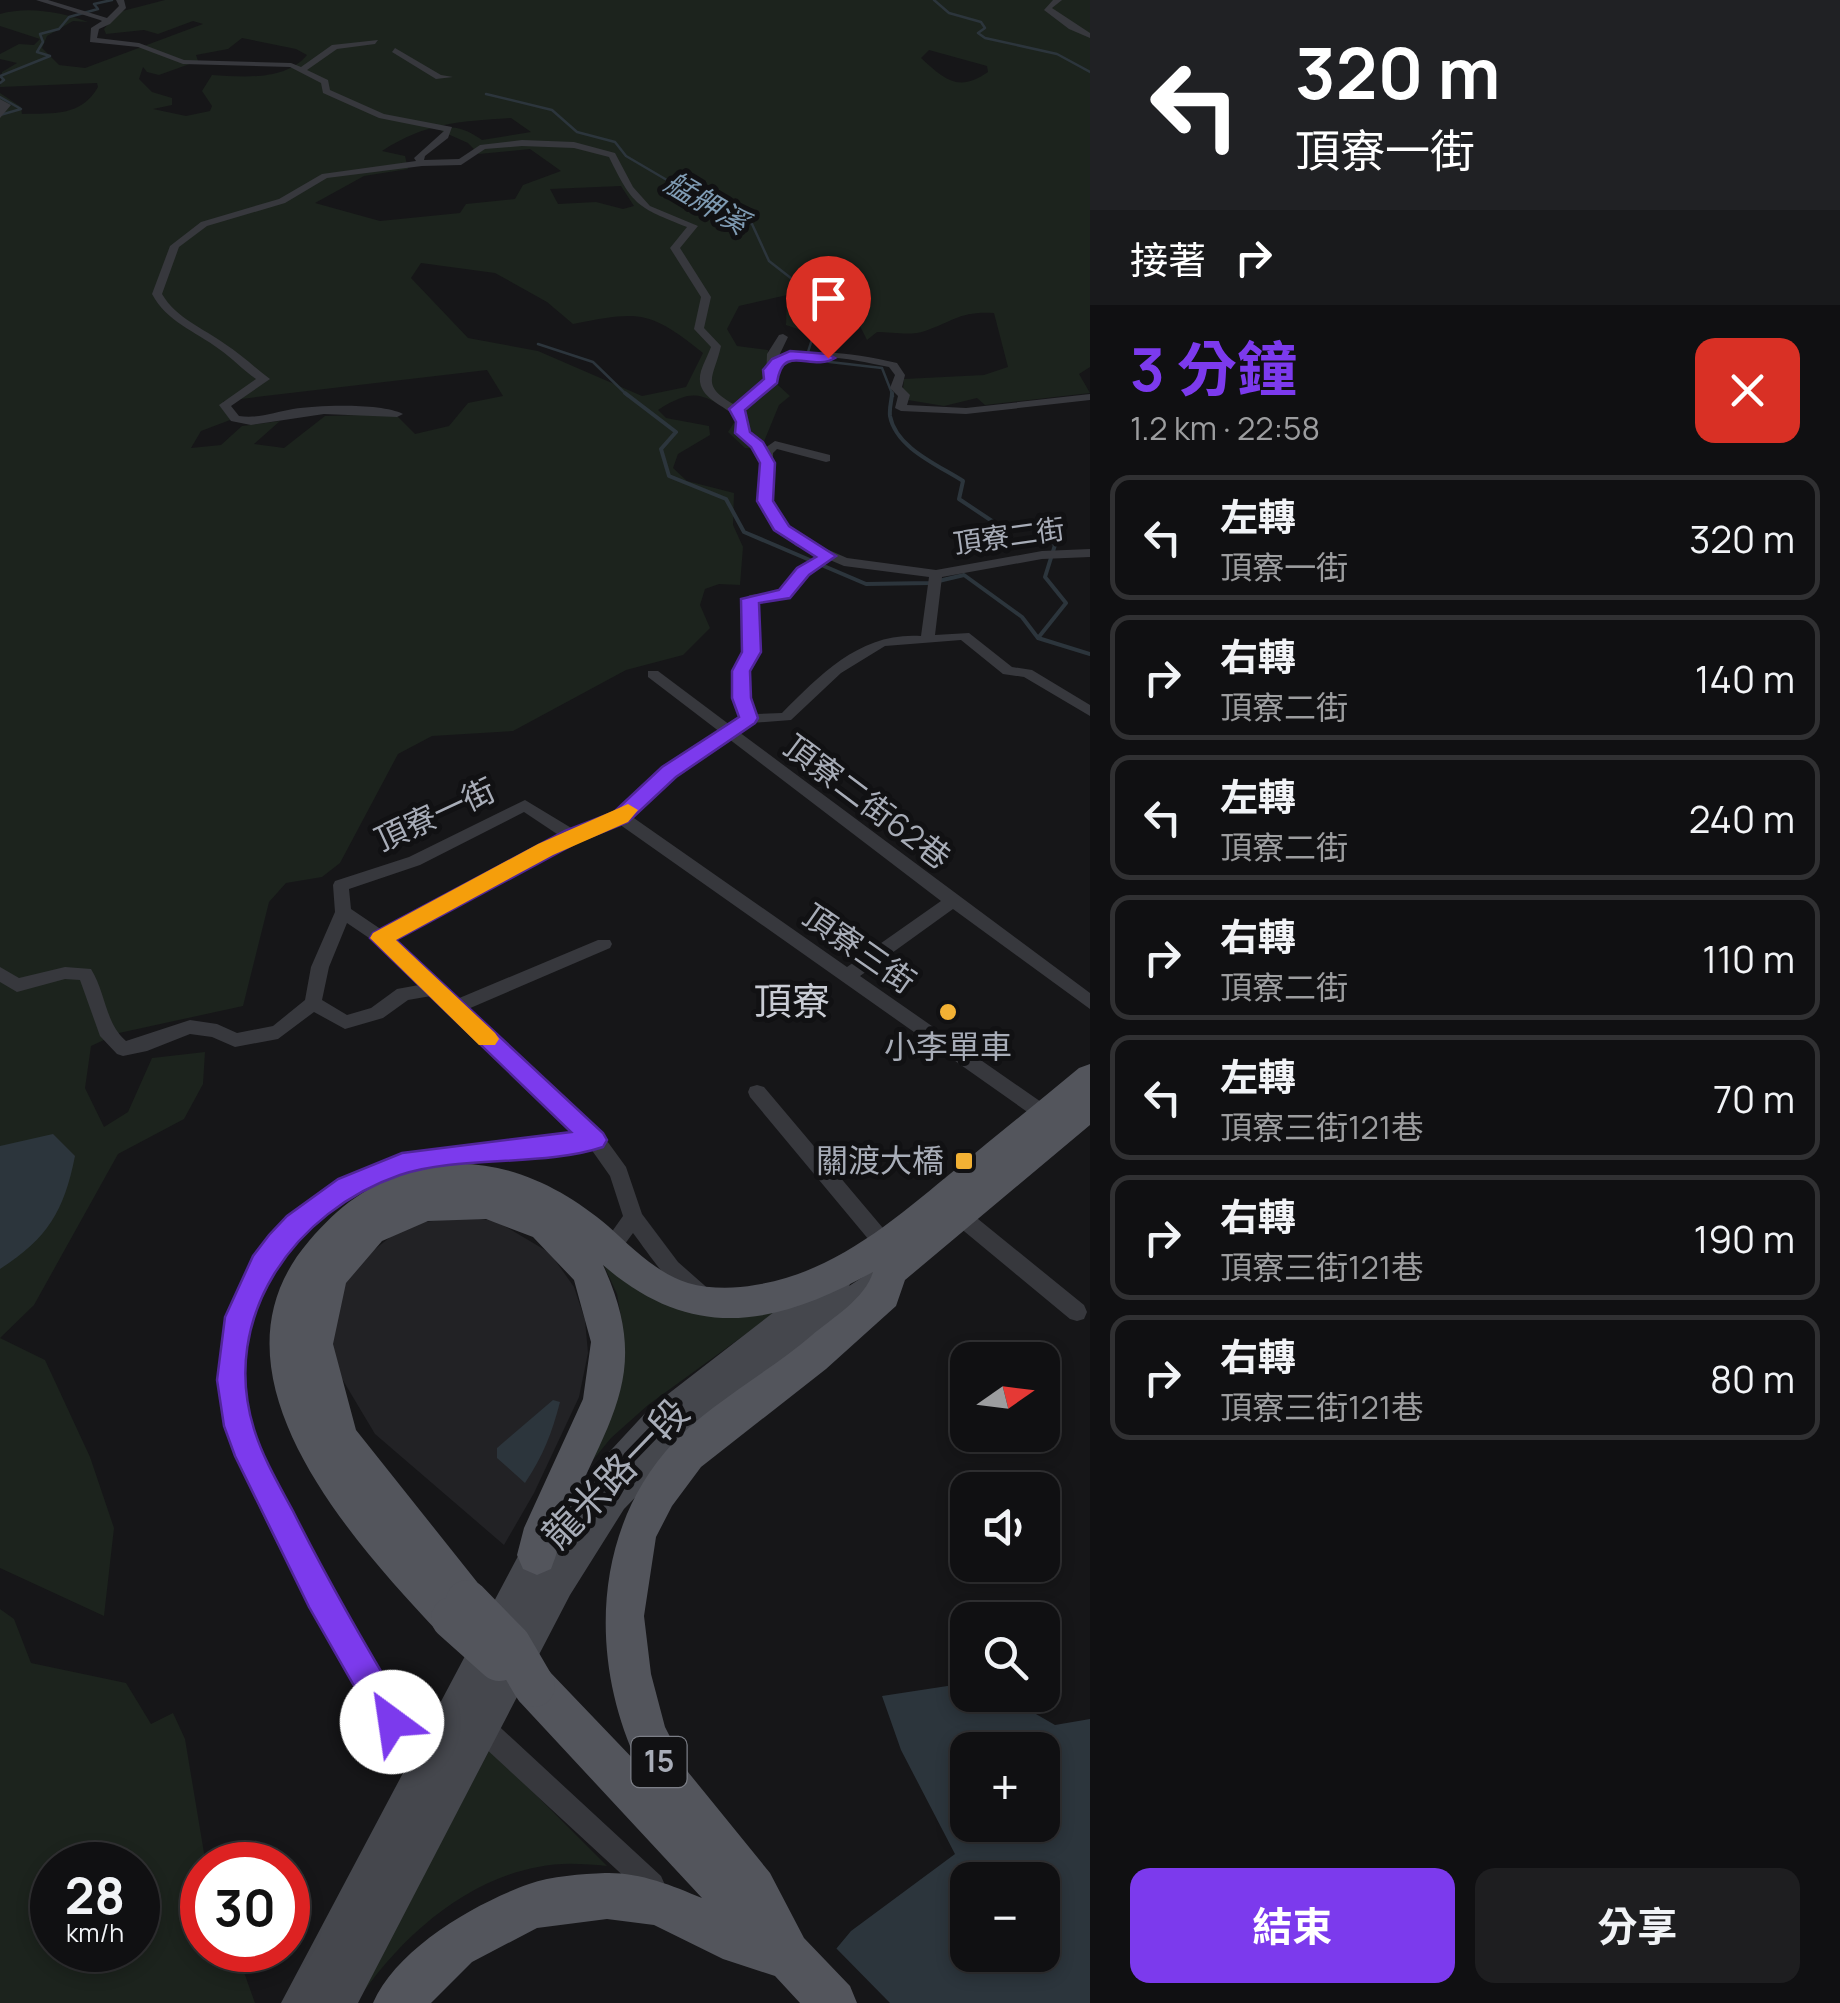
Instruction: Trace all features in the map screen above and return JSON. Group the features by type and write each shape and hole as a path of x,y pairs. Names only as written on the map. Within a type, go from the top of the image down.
{"main road":[{"name":"龍米路一段","path":"337,2003 467,1718 536,1555 569,1525 604,1479 662,1418 849,1268 888,1259 960,1216 1054,1121 1090,1076"},
{"name":"龍米路一段","path":"467,1718 613,1498 677,1432 1054,1121 1090,1106"},
{"name":"15","path":"833,2003 460,1609 367,1522 330,1473 310,1437 291,1392 286,1349 288,1309 316,1252 363,1208 394,1190 452,1178 484,1179 521,1188 551,1202 660,1289 708,1304 767,1300 849,1268"},
{"path":"460,1609 338,1434 320,1382 313,1343 318,1306 330,1272 351,1244 377,1224 406,1210 464,1202 522,1213 553,1232 595,1284 610,1345 604,1396 588,1438 542,1524 536,1555"},
{"name":"15","path":"788,1956 754,1889 672,1788 645,1732 630,1674 624,1616 636,1534 658,1492 688,1454 814,1357 884,1296 888,1259"},
{"name":"龍米路一段","path":"301,2003 440,1774"},
{"path":"396,2003 455,1944 533,1905 607,1896 654,1902 698,1919 740,1942 788,1956"}],"street":[{"path":"40,0 86,10 107,22"},
{"path":"120,0 123,6 95,28 92,40 139,45 183,62 251,62 304,68 325,82 326,91 346,102 407,124 449,130 450,134 424,150 418,158 422,164"},
{"path":"1058,0 1047,8 1061,16 1066,26 1090,36"},
{"path":"304,68 336,47 375,42"},
{"path":"395,50 440,77 450,77"},
{"path":"0,102 6,105 0,115"},
{"path":"397,414 313,412 250,422 235,419 225,405 264,380 168,309 157,294 175,246 204,224 282,200 325,176 462,162 476,150 522,143 574,145 612,154 629,188 647,208 693,226 675,248 706,296 699,329 716,346 716,356 706,371 706,385 714,398 737,409 744,422 743,433 757,445 767,463"},
{"path":"737,409 772,380 767,366 783,337"},
{"path":"770,370 790,356 808,355 864,358 892,365 900,375 896,388 904,395 901,408 966,411 1090,392"},
{"path":"767,463 767,452 776,446 826,458"},
{"name":"頂寮二街","path":"767,463 765,501 782,530 825,559 936,574 1042,555 1090,553"},
{"path":"749,718 742,698 741,671 752,652 750,599 784,594 803,571 825,559"},
{"name":"頂寮二街","path":"927,640 936,574"},
{"path":"381,938 572,836 621,817 669,772 749,718 786,717 838,668 893,639 964,636 1008,670 1027,673 1090,711"},
{"name":"頂寮二街62巷","path":"653,674 727,734 1090,1002"},
{"name":"頂寮一街","path":"313,1002 320,967 343,912 342,885 374,878 437,853 525,805 572,836"},
{"name":"頂寮三街","path":"621,817 1054,1121"},
{"path":"846,977 954,901"},
{"path":"343,912 381,938 594,1140 619,1173 633,1218 671,1268 708,1304"},
{"path":"454,1008 604,944"},
{"path":"0,973 17,985 66,973 85,974 96,988 97,1016 106,1037 123,1049 143,1046 196,1023 212,1026 235,1040 278,1032 313,1002 345,1022 378,1012 403,994 434,989"},
{"path":"757,1092 888,1259"},
{"path":"440,1774 392,1722 337,1629 249,1456 238,1426 230,1380 238,1317 263,1264 278,1244 296,1224 346,1186 402,1164 594,1140"},
{"path":"960,1216 1077,1312"},
{"path":"610,1250 633,1218"},
{"path":"467,1718 652,1884"}],"shaded area":[{"path":"165,0 1090,0 1090,367 1079,374 1090,393 985,405 977,398 944,406 902,399 904,379 984,375 1008,367 994,313 965,315 908,334 877,332 867,340 858,322 840,309 839,299 812,298 804,331 786,325 787,295 739,306 727,329 737,346 768,350 768,376 790,396 779,405 761,449 745,448 728,432 739,415 707,398 681,398 658,410 666,418 709,426 710,435 678,454 673,468 687,481 734,493 733,525 743,547 740,585 719,584 705,589 700,605 710,628 683,655 626,670 513,731 432,736 398,754 340,863 322,877 286,883 269,902 243,1006 119,1033 91,1046 85,1088 104,1127 128,1112 152,1058 205,1052 203,1084 184,1119 118,1154 34,1305 0,1338 0,93 21,107 22,114 55,113 83,104 98,87 97,83 0,87 2,72 17,63 0,59 0,54 19,44 34,45 40,39 0,26 0,14 44,11 88,22 73,21 47,36 42,48 59,65 85,68 203,24 193,21 158,34 144,30 106,34 104,29 109,23 105,20 111,14","holes":["242,38 296,49 307,55 276,73 212,75 202,91 212,106 210,111 186,116 153,109 172,105 172,98 152,92 139,79 143,67 159,75 198,61 196,55 228,49","929,50 987,66 988,72 968,82 952,81 921,58","511,118 531,132 482,140 456,128 441,131 468,143 479,154 530,149 561,171 523,185 515,199 466,204 460,213 380,221 315,203 364,176 408,169 405,156 382,151 398,141 444,125","621,186 634,206 623,209 596,202 558,204 550,189","421,263 495,273 547,302 573,324 629,316 656,322 703,353 686,387 642,396 538,351 468,338 411,278","487,370 503,396 468,403 449,426 415,434 395,414 325,416 284,448 254,444 280,421 242,426 221,445 191,448 201,431 238,417 223,401"]},
{"path":"53,1134 75,1156 59,1208 42,1234 0,1269 0,1146"},
{"path":"464,1217 496,1221 550,1253 574,1287 585,1320 588,1353 579,1397 534,1493 504,1545 375,1434 332,1362 330,1333 346,1281 364,1258 394,1234 425,1222"},
{"path":"596,1248 645,1287 801,1294 648,1405 611,1438 588,1466 623,1328 617,1294"},
{"path":"0,1338 45,1360 90,1457 114,1528 104,1616 0,1568"},
{"path":"553,1400 560,1402 554,1424 525,1483 497,1458 497,1448"},
{"path":"0,1609 14,1619 31,1663 126,1683 151,1724 173,1713 185,1739 202,1842 180,1842 180,1972 244,1972 255,2003 0,2003"},
{"path":"950,1686 950,1712 1032,1712 1055,1725 1090,1719 1090,2003 791,2003 851,1931 955,1854 901,1750 882,1696"},
{"path":"490,1749 607,1866 547,1865 483,1885 412,1936 356,2003"}],"pier":[{"path":"833,1945 890,2003 786,2003"}],"waterway":[{"path":"0,83 4,80 0,76 50,56 37,52 43,42 40,34 59,29 69,17 98,9 94,4 112,0"},
{"path":"934,0 949,13 981,22 985,28 978,33 985,38 1057,54 1090,72"},
{"name":"艋舺溪","path":"486,94 552,110 577,132 615,142 626,156 689,193 729,207 752,224 769,261 801,286 803,299 797,324 813,336 808,352 830,362 882,368 892,393"},
{"path":"0,97 21,109 0,115"},
{"path":"538,344 593,362 628,396"},
{"path":"625,393 676,432 661,449 669,476 726,499 744,532 866,584 930,583 964,575 1022,617 1038,638"},
{"name":"艋舺溪","path":"892,393 890,413 900,437 919,454 963,481 959,499 995,523 1037,529 1055,545 1045,577 1066,603 1038,638"},
{"name":"艋舺溪","path":"1038,638 1090,654"}],"slow traffic":[{"path":"487,1039 381,938 628,810"}],"place":[{"name":"小李單車","path":"948,1012"},
{"name":"關渡大橋","path":"964,1161"}],"district":[{"name":"頂寮","path":"792,1002"}],"route":[{"path":"392,1722 337,1629 249,1456 238,1426 230,1380 238,1317 263,1264 278,1244 296,1224 346,1186 402,1164 594,1140 381,938 572,836 621,817 669,772 749,718 742,698 741,671 752,652 750,599 784,594 803,571 828,556 782,530 765,501 767,463 757,445 743,433 744,422 737,409 772,380 770,370 777,362 790,356 828,358"}]}
